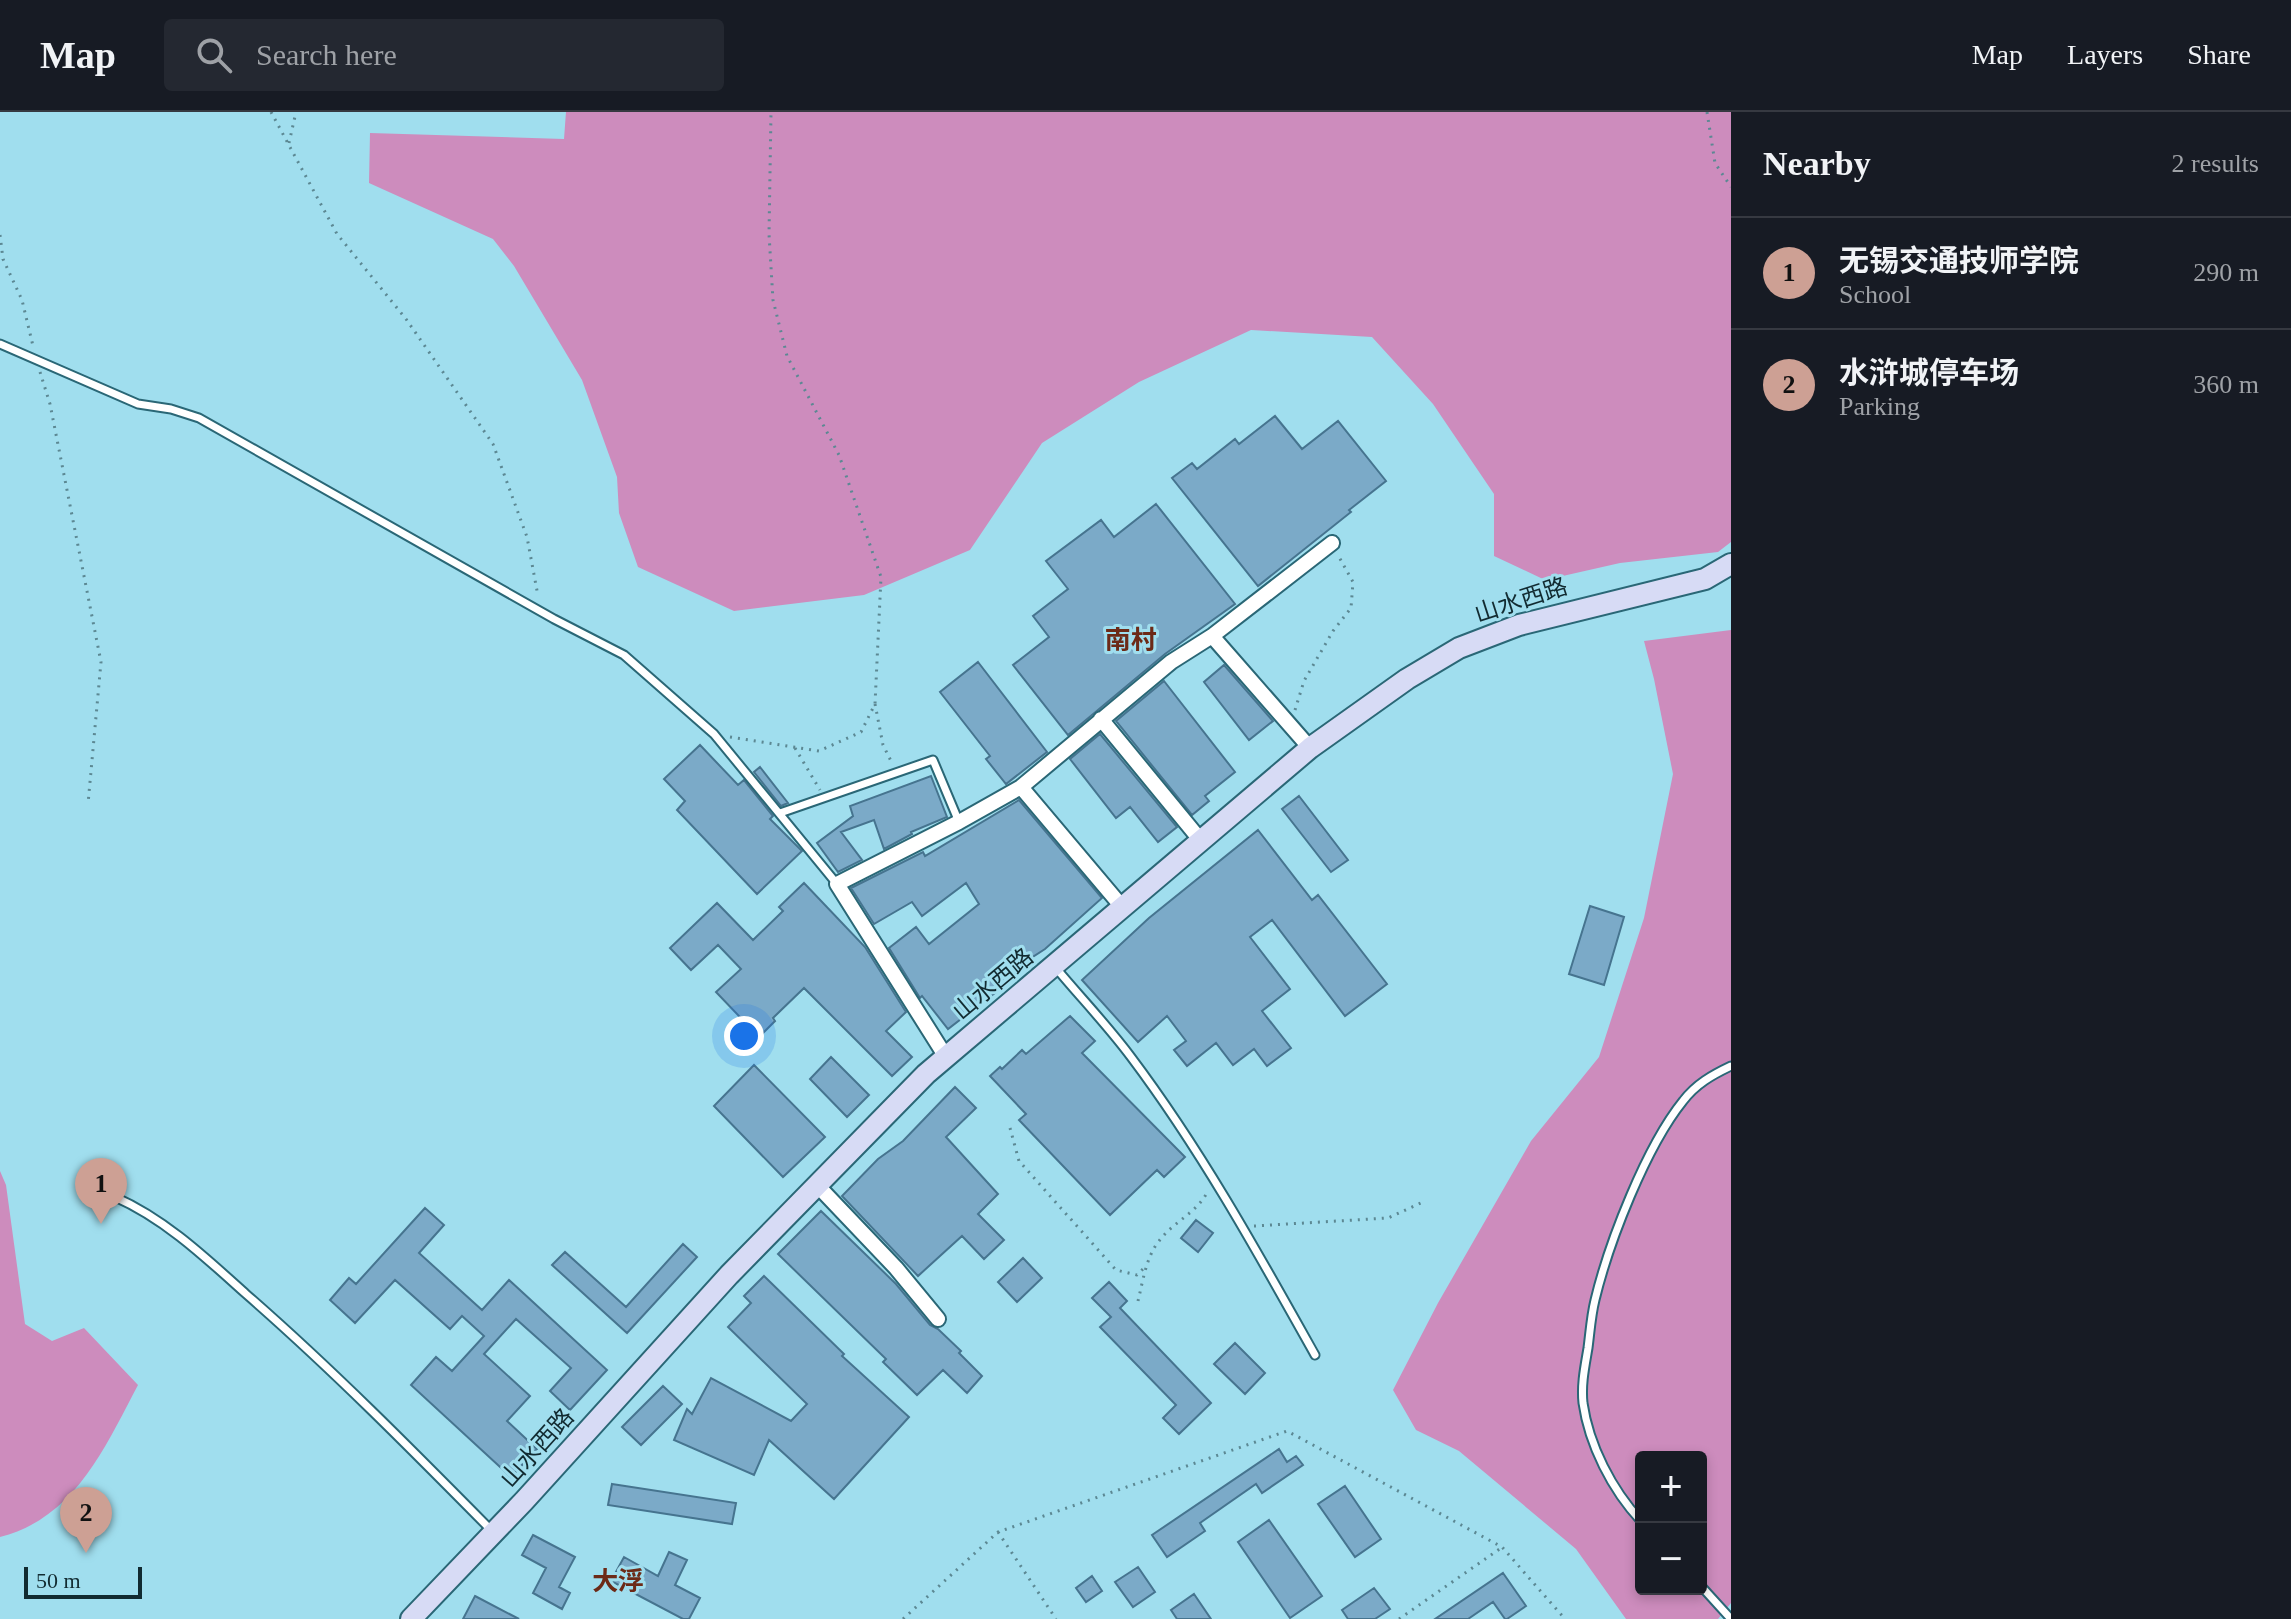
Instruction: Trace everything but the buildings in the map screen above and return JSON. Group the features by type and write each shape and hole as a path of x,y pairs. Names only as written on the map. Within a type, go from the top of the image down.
{"street":[{"path":"946,1057 837,884 1021,787 1171,662 1212,636 1332,543"},
{"name":"山水西路","path":"411,1619 494,1533 729,1275 926,1074 1310,748 1407,679 1459,648 1519,625 1705,579 1731,564"},
{"path":"1212,636 1310,748"},
{"path":"1101,719 1202,842"},
{"path":"1021,787 1123,908"},
{"path":"817,1185 896,1268 938,1319"}],"lane":[{"path":"0,344 138,404 171,409 199,418 554,619 624,655 714,734 837,884"},
{"path":"780,813 933,760 959,822"},
{"path":"1054,967 1131,1057 1214,1180 1315,1355"},
{"path":"1635,1515 1600,1459 1584,1405 1582,1385 1595,1300 1625,1211 1656,1141 1683,1101 1704,1079 1731,1066"},
{"path":"115,1197 139,1208 190,1244 313,1353 494,1533"},
{"path":"1707,1593 1731,1619"}],"path":[{"path":"271,112 337,234 406,319 493,444 527,537 536,592 554,619"},
{"path":"289,144 296,112"},
{"path":"771,112 769,234 773,300 787,356 839,455 881,577 875,704 883,745 897,773"},
{"path":"1707,112 1715,163 1731,187"},
{"path":"0,235 3,259 22,300 50,404 101,662 88,804"},
{"path":"1290,725 1304,681 1333,631 1351,608 1353,582 1332,543"},
{"path":"714,734 819,751 861,732 875,704"},
{"path":"795,748 825,798"},
{"path":"1010,1128 1019,1161 1116,1270 1137,1275 1147,1265"},
{"path":"1138,1301 1147,1265 1159,1240 1202,1204 1214,1180"},
{"path":"1243,1227 1388,1218 1423,1202"},
{"path":"903,1619 998,1532 1287,1431 1502,1547 1565,1619"},
{"path":"998,1532 1056,1619"},
{"path":"1399,1619 1502,1547"}],"shaded area":[{"path":"566,112 1731,112 1731,542 1718,552 1620,563 1545,580 1494,556 1494,494 1433,404 1372,337 1251,330 1139,382 1042,443 970,550 864,595 734,611 638,567 619,513 617,477 582,380 514,266 493,239 369,183 370,133 564,139"},
{"path":"1731,630 1731,1603 1718,1619 1626,1619 1576,1549 1459,1451 1416,1430 1393,1390 1438,1303 1531,1141 1599,1057 1644,918 1673,774 1644,641"},
{"path":"0,1171 6,1185 25,1324 52,1341 84,1328 138,1385 100,1455 68,1497 26,1528 0,1537"}],"place":[{"name":"无锡交通技师学院","path":"101,1224"},
{"name":"水浒城停车场","path":"86,1553"}],"district":[{"name":"南村","path":"1131,640"},
{"name":"大浮","path":"618,1581"}]}
